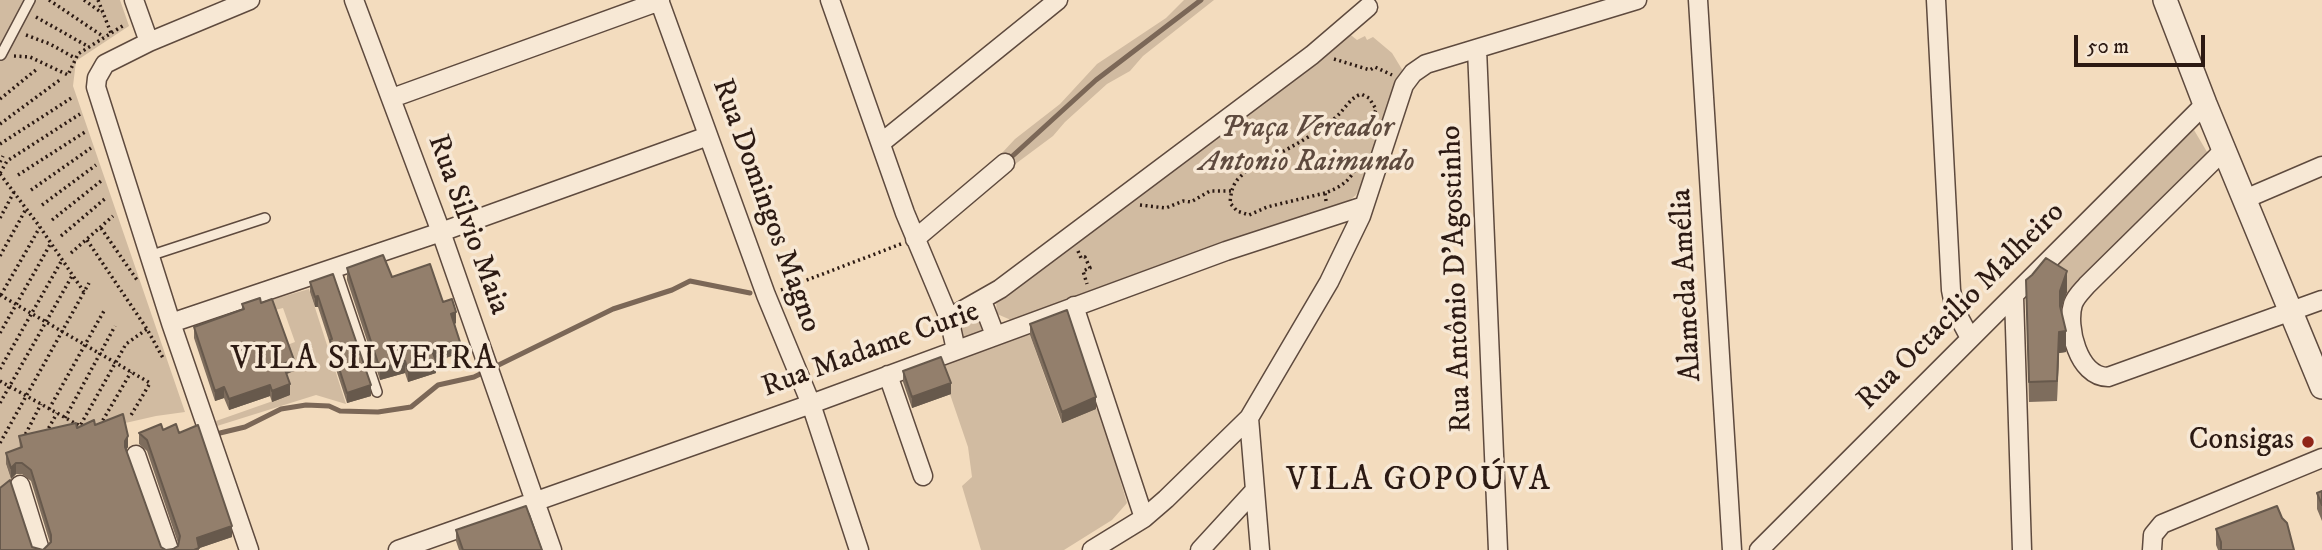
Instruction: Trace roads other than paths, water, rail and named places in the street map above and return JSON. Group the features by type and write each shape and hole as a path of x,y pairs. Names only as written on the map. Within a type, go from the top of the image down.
{"street":[{"path":"134,0 149,42"},
{"path":"249,550 171,323 96,87 97,78 105,64 149,42 250,0"},
{"name":"Rua Silvio Maia","path":"354,0 441,232 552,550"},
{"path":"830,0 915,239 950,318 956,350"},
{"path":"881,143 1058,0"},
{"path":"1092,550 1144,518 1249,418 1329,282 1364,206 1404,85 1419,68 1637,0"},
{"name":"Alameda Amélia","path":"1690,0 1699,8 1732,550"},
{"path":"1936,0 1951,290 1955,310 1970,338"},
{"path":"2165,0 2322,387"},
{"path":"392,98 659,1"},
{"name":"Rua Domingos Magno","path":"659,1 766,296 811,404 859,550"},
{"path":"950,318 982,301 1311,55 1368,7"},
{"name":"Rua Antônio D'Agostinho","path":"1477,49 1498,550"},
{"name":"Rua Octacilio Malheiro","path":"1759,550 2205,104"},
{"path":"171,323 441,232 708,136"},
{"path":"2224,150 2076,299 2072,312 2076,346 2086,367 2100,377 2108,377 2322,300"},
{"path":"915,239 1005,163"},
{"path":"2245,199 2322,166"},
{"name":"Rua Madame Curie","path":"398,550 811,404 1226,251 1364,206"},
{"path":"2014,296 2022,550"},
{"path":"982,301 995,335"},
{"path":"1074,306 1144,518"},
{"path":"888,375 923,476"},
{"path":"1249,418 1260,550"},
{"path":"136,455 169,550"},
{"path":"2152,550 2153,535 2162,524 2322,458"},
{"path":"20,485 40,550"},
{"path":"1200,550 1255,490"}],"lane":[{"path":"1,55 30,0"},
{"path":"149,256 265,218"},
{"path":"335,267 377,392"}],"waterway":[{"path":"1007,161 1096,80 1201,0"},
{"path":"220,433 245,427 281,409 306,405 329,406 340,411 378,412 411,407 438,385 474,377 613,309 672,290 690,281 750,293"}],"place":[{"name":"Consigas","path":"2308,442"}],"district":[{"name":"VILA SILVEIRA","path":"364,361"},
{"name":"VILA GOPOÚVA","path":"1419,482"}],"park label":[{"name":"Praça Vereador Antonio Raimundo","path":"1307,147"}]}
